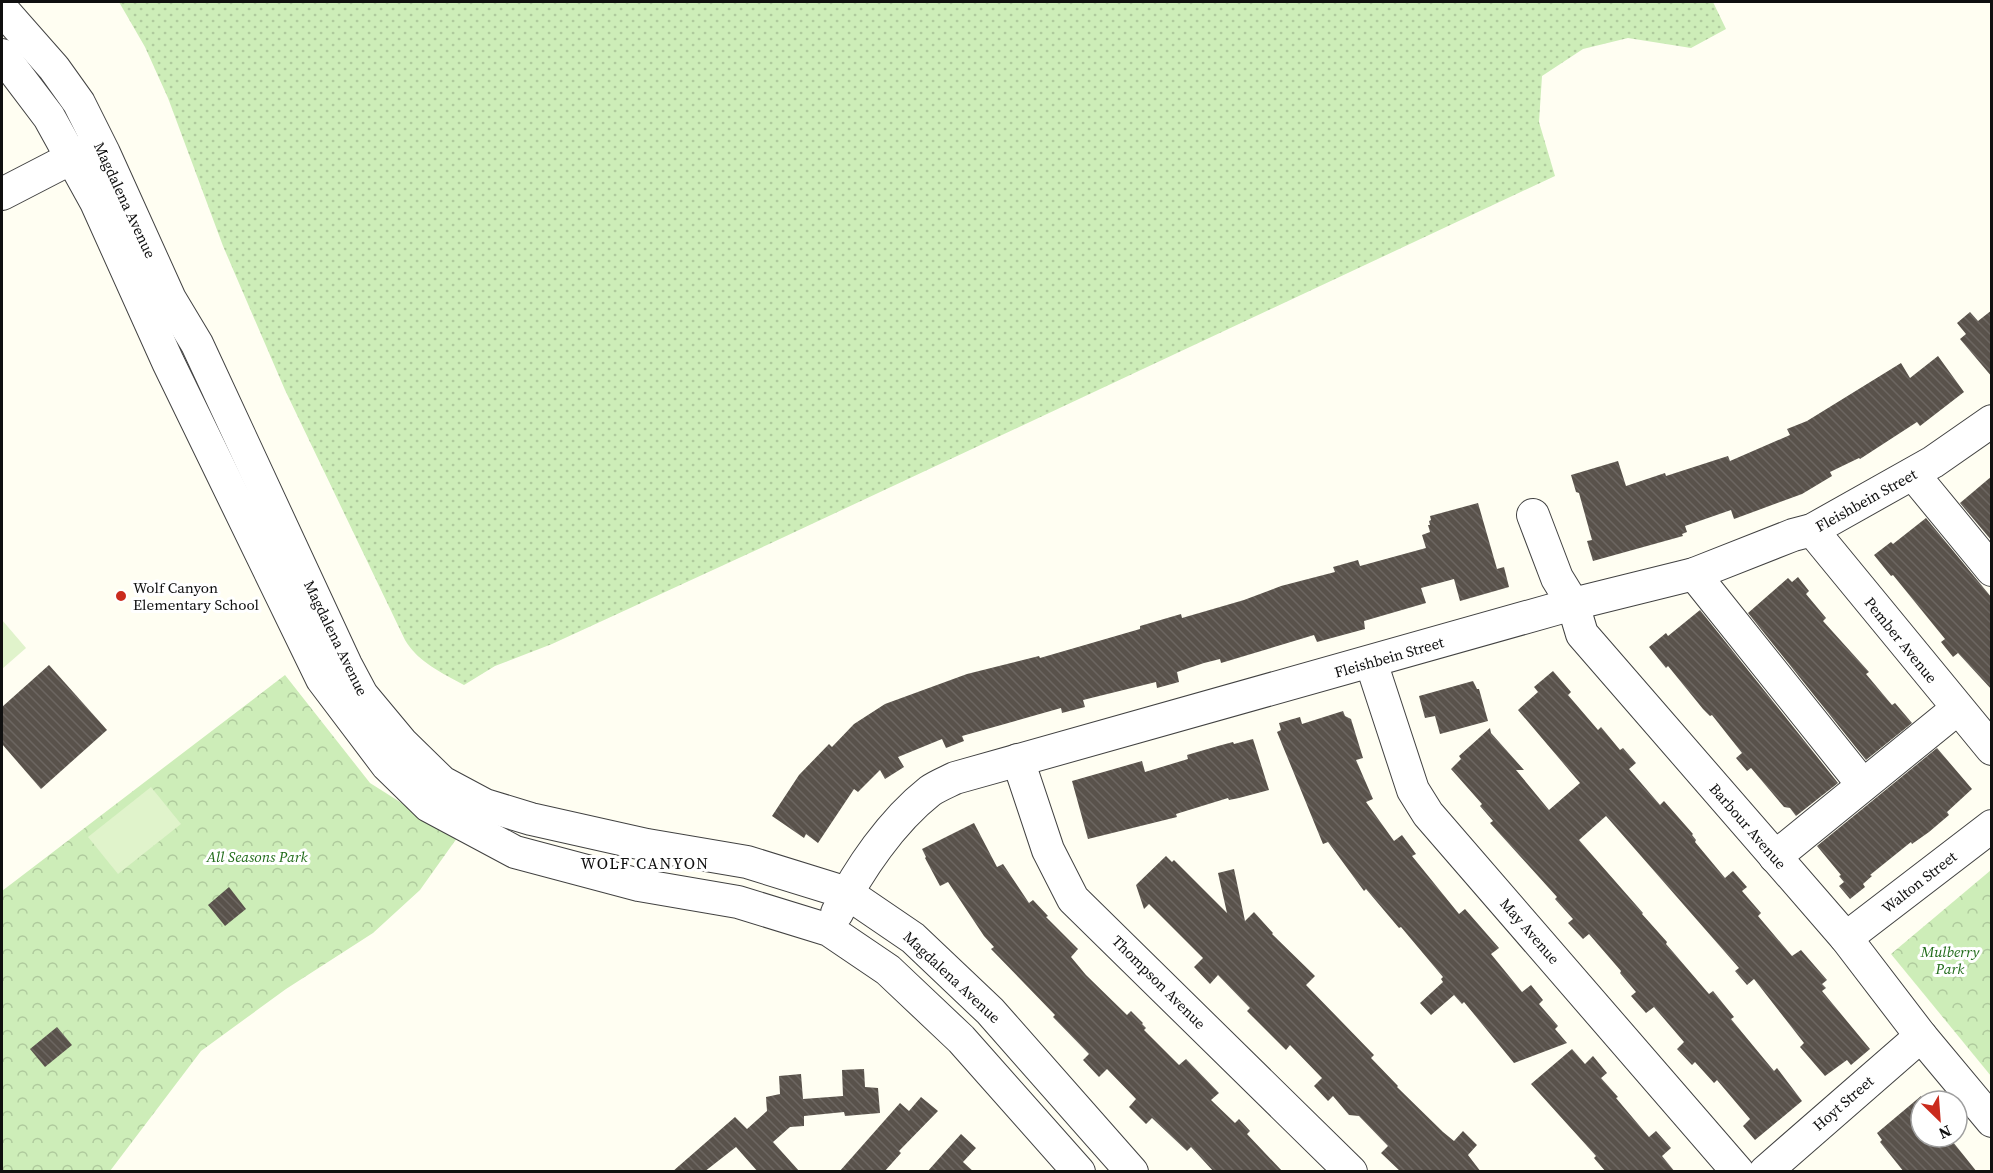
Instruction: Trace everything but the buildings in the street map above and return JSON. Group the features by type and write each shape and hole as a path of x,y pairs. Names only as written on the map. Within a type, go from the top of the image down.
{"street":[{"name":"Magdalena Avenue","path":"2,9 54,68 79,103 96,202 173,373 322,679 387,765 429,806 515,852 639,885 738,902 829,930 888,969 961,1039 1079,1172"},
{"name":"Magdalena Avenue","path":"2,55 49,117 86,151 197,344 362,695 402,743 442,782 485,805 531,819 647,845 747,862 847,893 913,938 990,1011 1132,1172"},
{"path":"2,195 86,151"},
{"name":"Fleishbein Street","path":"829,930 847,893 892,828 931,790 955,778 1573,604 1694,574 1793,535 1812,530 1913,474 1992,421"},
{"path":"1913,474 1992,570"},
{"name":"Barbour Avenue","path":"1533,515 1557,578 1573,604 1582,634 1846,938 1921,1036 1992,1121"},
{"name":"Pember Avenue","path":"1812,530 1992,749"},
{"path":"1694,574 1863,785"},
{"name":"May Avenue","path":"1371,662 1413,790 1428,814 1737,1172"},
{"path":"1775,857 1957,709"},
{"name":"Thompson Avenue","path":"1018,760 1048,850 1073,899 1351,1172"},
{"name":"Walton Street","path":"1846,938 1992,826"},
{"name":"Hoyt Street","path":"1765,1172 1921,1036"}],"green space":[{"path":"119,2 1713,2 1726,29 1691,48 1628,38 1583,49 1542,76 1539,122 1555,176 767,545 552,644 495,666 464,685 424,661 405,640 285,390 223,246 168,98 145,47"},
{"path":"2,620 26,648 2,669"},
{"name":"All Seasons Park","path":"285,675 370,783 457,838 420,890 373,933 286,989 201,1051 110,1171 2,1172 2,891"},
{"path":"151,787 181,824 118,874 88,837"},
{"name":"Mulberry Park","path":"1991,870 1991,1076 1891,954"}],"place":[{"name":"Wolf Canyon Elementary School","path":"121,596"}],"district":[{"name":"WOLF CANYON","path":"645,863"}]}
